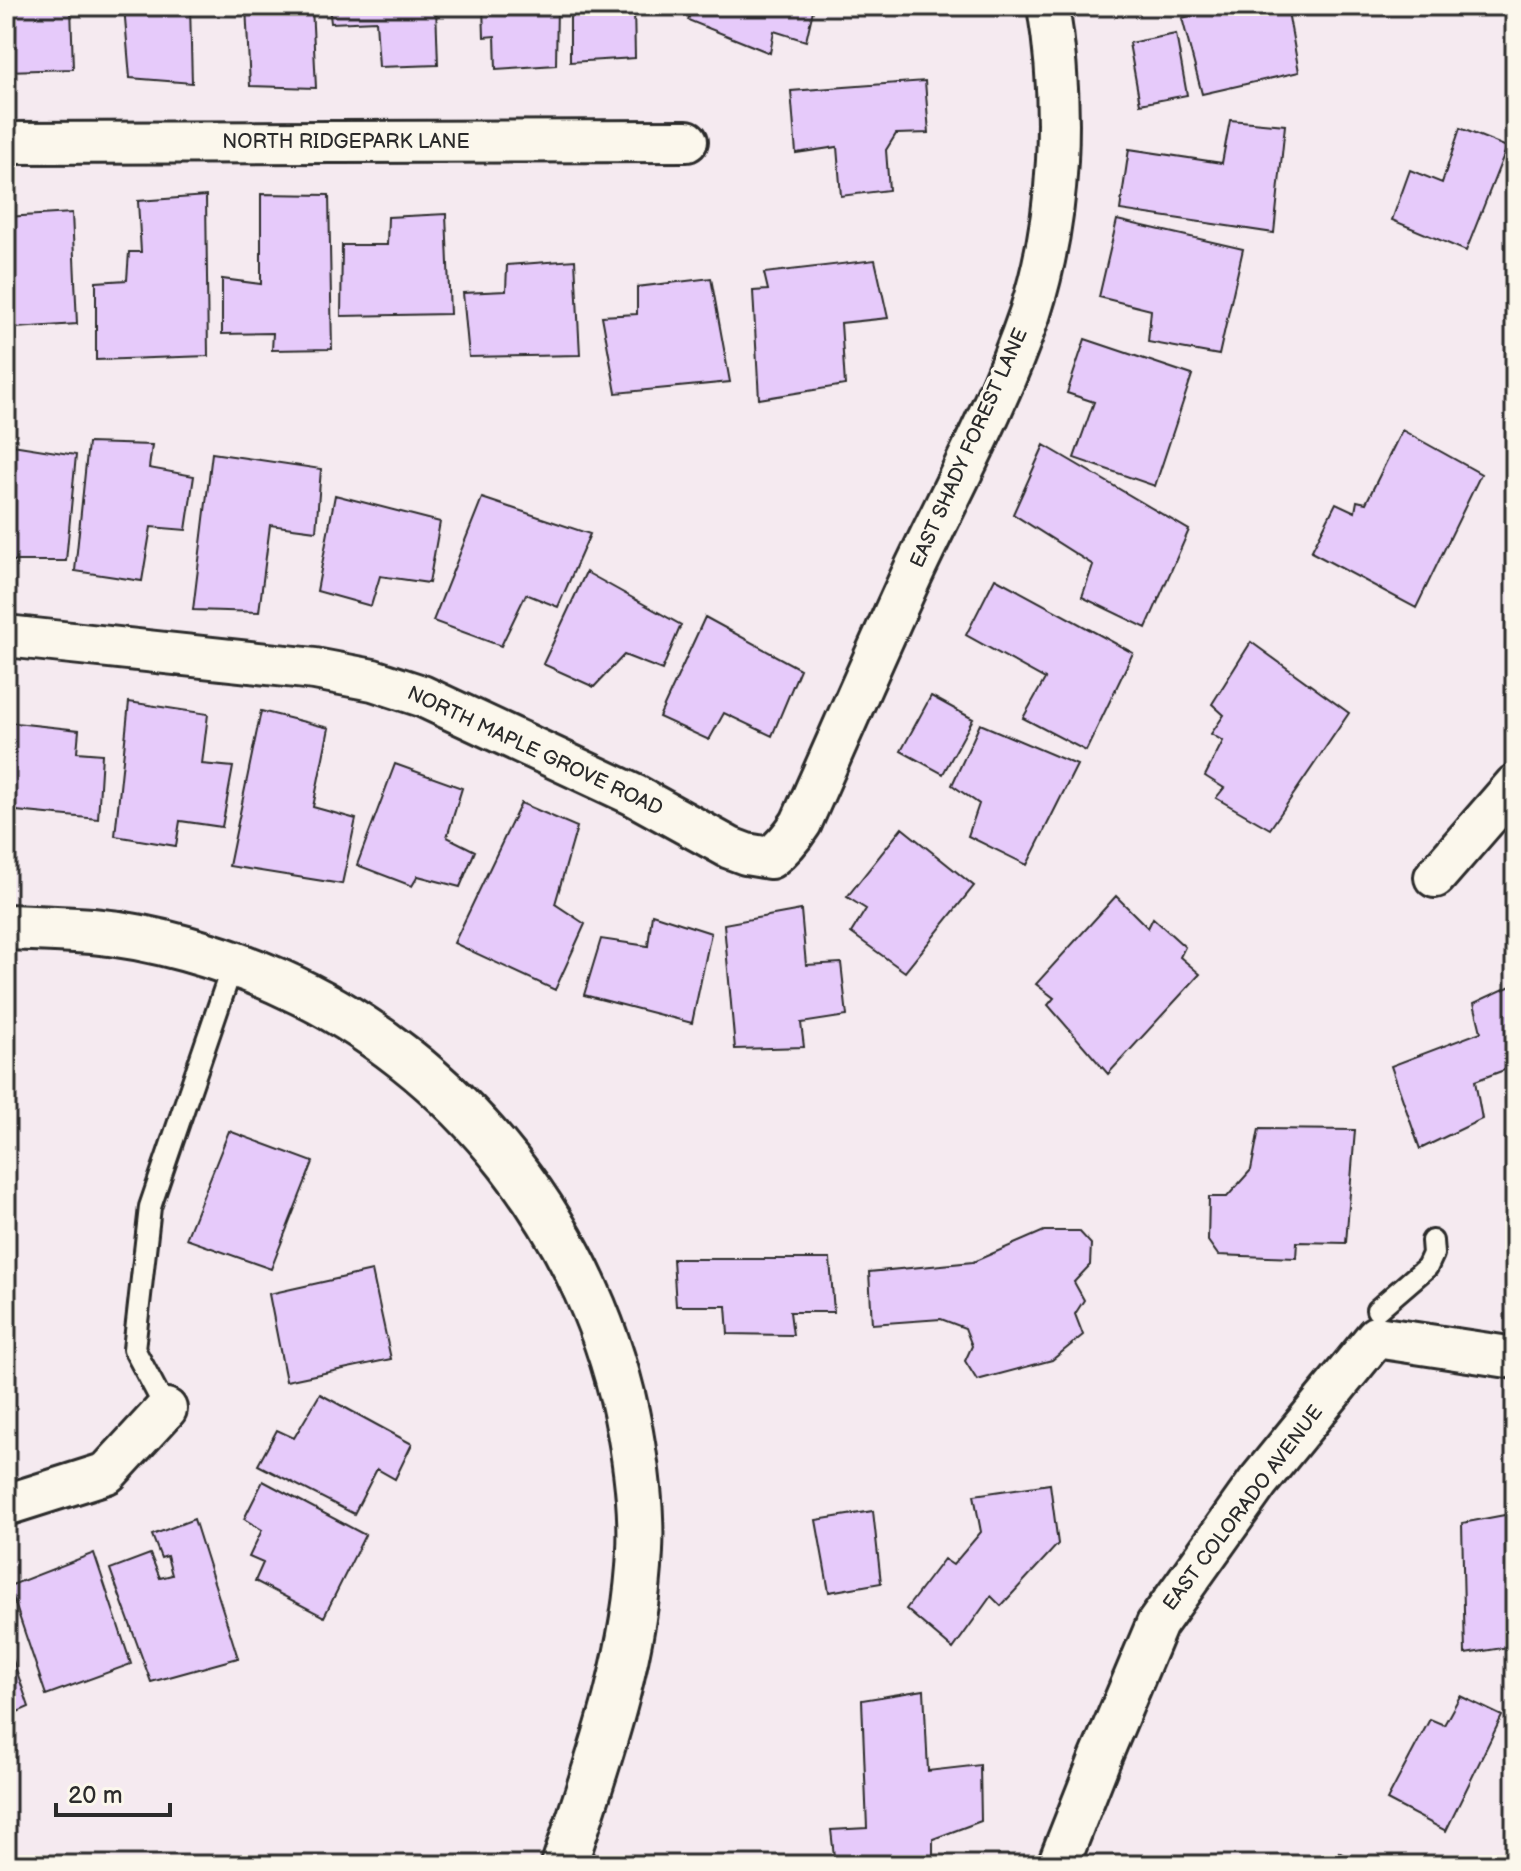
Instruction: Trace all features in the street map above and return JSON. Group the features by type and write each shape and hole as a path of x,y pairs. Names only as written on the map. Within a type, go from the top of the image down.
{"street":[{"name":"EAST SHADY FOREST LANE","path":"770,858 781,850 801,823 993,404 1030,311 1048,232 1057,155 1056,61 1048,6"},
{"name":"NORTH RIDGEPARK LANE","path":"6,143 687,141"},
{"name":"NORTH MAPLE GROVE ROAD","path":"6,636 315,669 373,680 422,696 634,795 730,848 770,858"},
{"path":"1435,877 1515,785"},
{"path":"6,927 95,931 166,944 278,981 337,1012 384,1042 442,1090 485,1134 528,1188 559,1235 599,1318 615,1364 635,1459 640,1507 637,1600 625,1662 608,1730 564,1865"},
{"path":"1376,1323 1515,1358"},
{"name":"EAST COLORADO AVENUE","path":"1058,1865 1157,1624 1376,1323"},
{"path":"6,1505 107,1473 166,1409"}],"lane":[{"path":"166,1409 134,1349 150,1207 233,964"},
{"path":"1376,1323 1427,1267 1433,1254 1432,1241"}],"building":[{"path":"6,6 71,6 73,69 6,71"},
{"path":"124,6 190,6 192,83 130,78"},
{"path":"246,6 312,6 316,88 250,86"},
{"path":"329,6 436,6 438,65 379,67 376,21 331,23"},
{"path":"483,6 557,6 556,65 496,69 495,36 484,37"},
{"path":"570,6 634,6 635,58 570,62"},
{"path":"693,6 814,6 806,41 774,31 770,53 688,20"},
{"path":"1208,6 1287,6 1299,72 1202,94 1182,18 1209,11"},
{"path":"1176,34 1187,95 1140,104 1129,43"},
{"path":"925,81 929,133 896,134 886,150 889,190 841,196 837,147 796,153 791,91"},
{"path":"1230,120 1285,125 1274,233 1120,210 1129,149 1222,163"},
{"path":"1460,128 1507,147 1466,251 1392,220 1410,170 1442,183"},
{"path":"261,194 329,195 332,349 272,350 273,333 222,334 222,279 261,284"},
{"path":"206,196 208,356 96,360 96,282 127,280 129,252 141,252 138,201"},
{"path":"72,213 77,324 16,328 14,312 6,312 6,217"},
{"path":"446,214 450,314 341,316 342,245 387,245 388,217"},
{"path":"1117,220 1243,249 1219,355 1148,342 1151,310 1099,297"},
{"path":"575,260 580,355 469,357 463,293 506,291 507,265"},
{"path":"875,260 888,318 841,323 845,385 759,399 753,291 768,290 764,273"},
{"path":"711,278 730,382 616,393 602,316 637,314 637,287"},
{"path":"1085,339 1192,375 1155,486 1074,458 1094,402 1067,393"},
{"path":"1402,430 1481,474 1416,608 1311,552 1336,503 1355,512 1357,501 1366,503"},
{"path":"88,443 152,445 149,468 194,476 186,530 151,527 142,581 75,571"},
{"path":"6,444 76,455 66,561 7,561 10,526 6,525"},
{"path":"1044,445 1189,530 1146,628 1082,597 1093,565 1013,514"},
{"path":"212,453 321,469 316,531 270,525 259,612 193,610"},
{"path":"335,495 440,522 429,583 380,576 371,606 317,591"},
{"path":"482,498 590,534 558,607 526,594 501,646 433,621"},
{"path":"586,572 681,625 662,670 624,655 594,687 543,664"},
{"path":"995,578 1133,653 1086,751 1023,718 1045,679 966,635"},
{"path":"705,617 800,669 772,736 724,713 709,740 659,717"},
{"path":"1251,642 1349,713 1270,829 1216,798 1224,788 1205,776 1223,741 1211,734 1224,715 1212,704"},
{"path":"931,696 973,719 943,774 901,751"},
{"path":"129,702 208,714 202,764 233,767 222,827 180,821 176,846 115,836"},
{"path":"261,711 329,728 313,807 356,819 342,884 229,866"},
{"path":"6,722 79,730 77,752 102,754 98,819 6,810"},
{"path":"980,724 1077,765 1027,865 968,836 979,804 952,785"},
{"path":"395,764 462,788 447,837 475,851 460,887 418,876 412,886 357,865"},
{"path":"521,803 577,827 555,904 585,924 555,990 454,943"},
{"path":"902,828 974,886 905,972 851,933 866,909 847,897"},
{"path":"1116,896 1148,928 1153,918 1185,947 1180,957 1200,974 1108,1074 1048,1005 1054,998 1036,984"},
{"path":"801,910 806,965 841,963 847,1016 801,1023 804,1047 735,1049 724,924"},
{"path":"652,914 711,933 692,1023 584,995 601,939 648,946"},
{"path":"1515,984 1515,1066 1475,1081 1482,1119 1420,1149 1391,1066 1481,1032 1474,1003"},
{"path":"1259,1129 1355,1130 1346,1243 1297,1242 1296,1258 1218,1255 1208,1241 1209,1197 1227,1197 1251,1170"},
{"path":"229,1131 313,1162 271,1269 186,1239"},
{"path":"1044,1231 1079,1231 1091,1244 1090,1265 1074,1282 1084,1300 1075,1314 1083,1335 1052,1360 977,1380 965,1361 972,1346 965,1328 941,1319 872,1324 869,1272 973,1262"},
{"path":"673,1259 830,1259 834,1312 790,1312 793,1335 728,1334 726,1306 676,1306"},
{"path":"372,1271 391,1359 286,1381 269,1294"},
{"path":"320,1394 412,1444 395,1479 377,1469 354,1514 258,1465 277,1430 294,1438"},
{"path":"263,1481 365,1535 324,1617 255,1581 263,1563 249,1557 262,1530 244,1519"},
{"path":"1050,1484 1058,1544 1001,1606 991,1596 953,1649 906,1609 944,1559 953,1565 981,1532 974,1495"},
{"path":"873,1511 881,1583 829,1592 816,1520"},
{"path":"1510,1514 1515,1544 1515,1646 1465,1654 1462,1523"},
{"path":"194,1519 238,1658 151,1682 110,1569 150,1554 160,1578 172,1575 167,1556 161,1558 152,1535"},
{"path":"94,1553 131,1664 46,1695 9,1586"},
{"path":"6,1640 29,1707 6,1717"},
{"path":"924,1690 928,1771 980,1765 981,1821 933,1839 933,1864 835,1865 831,1830 867,1828 862,1700"},
{"path":"1460,1696 1502,1716 1446,1831 1387,1800 1430,1719 1444,1725"},
{"path":"1339,1852 1360,1865 1331,1865"}]}
